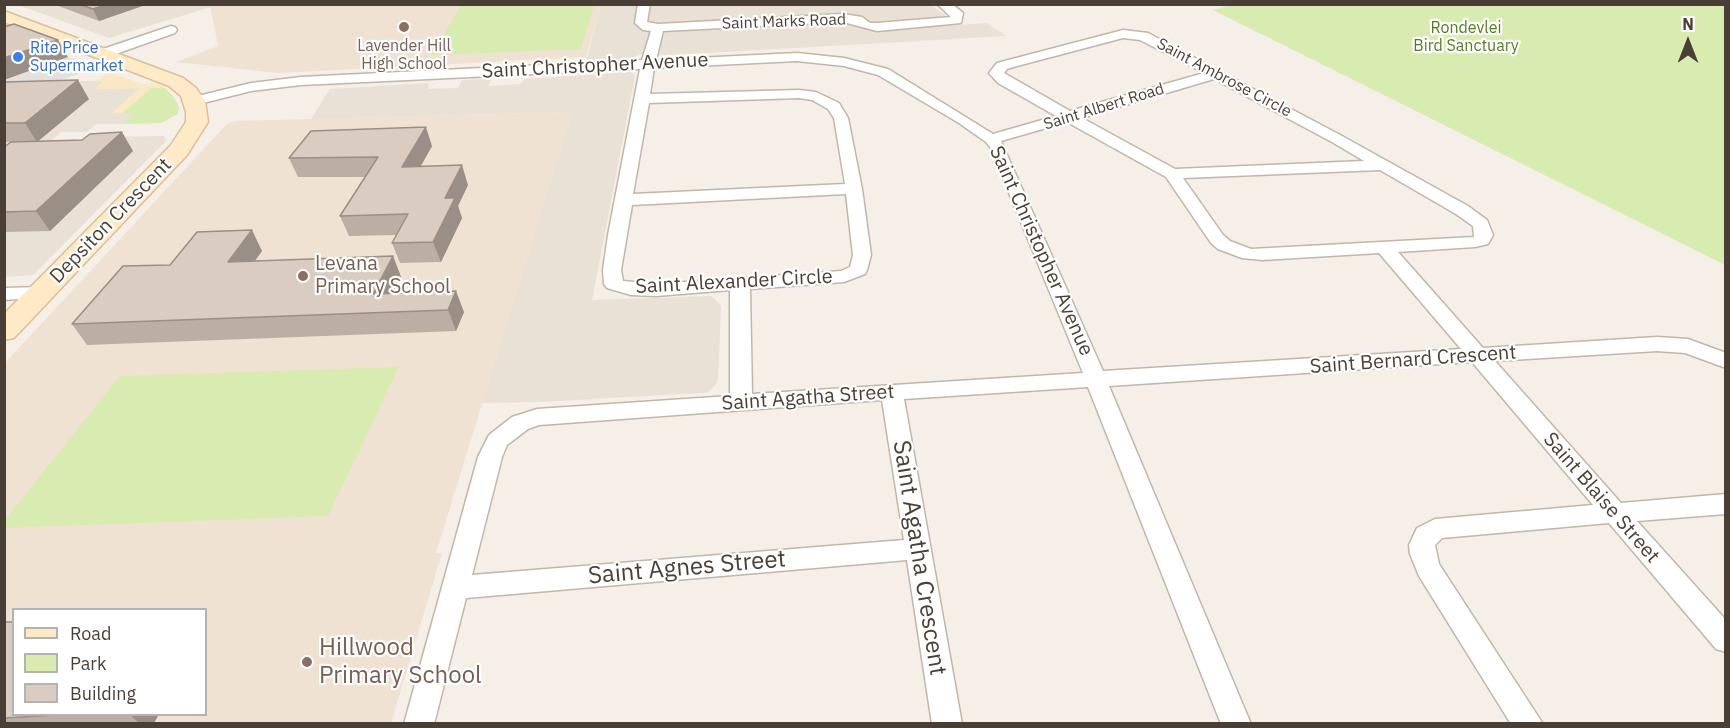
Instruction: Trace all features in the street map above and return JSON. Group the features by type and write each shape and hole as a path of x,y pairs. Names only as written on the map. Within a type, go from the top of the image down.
{"street":[{"path":"644,4 640,23 647,27 658,28"},
{"name":"Saint Marks Road","path":"658,28 843,18 858,20 867,26 877,27 957,20 957,13 943,4"},
{"path":"4,16 176,82 189,92 195,101"},
{"name":"Saint Alexander Circle","path":"642,99 781,94 816,96 839,111 854,189 862,255 858,270 844,276 656,290 632,289 614,284 612,270 624,200 648,63 658,28"},
{"path":"105,53 171,30"},
{"name":"Saint Ambrose Circle","path":"1123,34 1143,36 1217,74 1472,217 1481,224 1484,235 1482,240 1475,242 1384,248 1262,255 1233,250 1217,239 1172,174 1071,118 1003,80 996,73 997,70 1012,63 1123,34"},
{"name":"Saint Christopher Avenue","path":"195,101 251,87 301,81 648,63 797,57 858,64 883,72 992,139 997,146 1097,381 1236,723"},
{"name":"Saint Albert Road","path":"992,139 1217,74"},
{"name":"Depsiton Crescent","path":"4,331 179,150 197,122 195,101"},
{"path":"1172,174 1382,165"},
{"path":"624,200 854,189"},
{"path":"1384,248 1477,356"},
{"path":"740,284 741,403"},
{"path":"4,294 42,293"},
{"name":"Saint Bernard Crescent","path":"1097,381 1657,344 1688,346 1725,361"},
{"name":"Saint Blaise Street","path":"1477,356 1725,640"},
{"name":"Saint Agatha Street","path":"456,588 490,457 497,441 507,430 520,423 553,414 1097,381"},
{"name":"Saint Agatha Crescent","path":"892,392 947,723"},
{"path":"1528,723 1428,568 1422,544 1426,535 1435,529 1450,525 1725,504"},
{"name":"Saint Agnes Street","path":"456,588 918,549"},
{"path":"419,723 456,588"}],"shaded area":[{"path":"210,4 211,7 109,38 18,5"},
{"name":"Lavender Hill High School","path":"210,5 601,5 586,57 278,73 176,62 218,46"},
{"path":"601,5 930,5 960,25 986,23 1006,36 671,55 639,54 631,59 586,61"},
{"path":"68,57 95,68 42,87 5,86 4,80"},
{"path":"631,72 635,76 592,300 712,296 721,306 718,379 715,386 708,392 702,393 482,403 572,112 311,119 330,89 429,83 428,89 458,88 462,80 491,79 489,86 521,84 524,79"},
{"path":"68,81 104,81 95,89 141,88 112,113 135,113 123,124 96,124 87,132 61,132 46,145 5,154 5,92"},
{"name":"Levana Primary School","path":"572,112 436,553 442,553 391,723 5,723 4,364 227,124 235,121"},
{"path":"164,136 166,141 33,275 5,277 7,261 4,261 5,161 108,137"}],"green space":[{"name":"Rondevlei Bird Sanctuary","path":"1235,4 1725,5 1725,265 1213,10"},
{"path":"461,5 594,5 581,49 432,55"},
{"path":"151,88 165,88 179,107 178,114 161,123 123,124 134,113 122,113"},
{"path":"399,367 328,516 5,528 5,520 120,376"}],"sand":[{"path":"110,72 142,84 157,83 165,88 151,88 122,113 111,113 140,88 94,89 103,82 93,82"}],"building":[{"path":"79,4 108,4 93,9"},
{"path":"14,24 58,40 4,58 4,27"},
{"path":"78,80 25,123 4,123 4,82"},
{"path":"426,127 402,167 462,165 445,198 455,198 433,242 392,243 408,214 340,216 378,157 289,158 311,131"},
{"path":"122,132 36,211 4,212 4,147 11,142 82,140 90,134"},
{"path":"252,230 228,262 393,256 373,294 456,291 448,310 72,324 123,266 170,265 197,232"},
{"path":"4,622 12,622 12,716 39,716 4,718"}],"place":[{"name":"Lavender Hill High School","path":"404,27"},
{"name":"Rite Price Supermarket","path":"18,57"},
{"name":"Levana Primary School","path":"303,276"},
{"name":"Hillwood Primary School","path":"307,662"}]}
